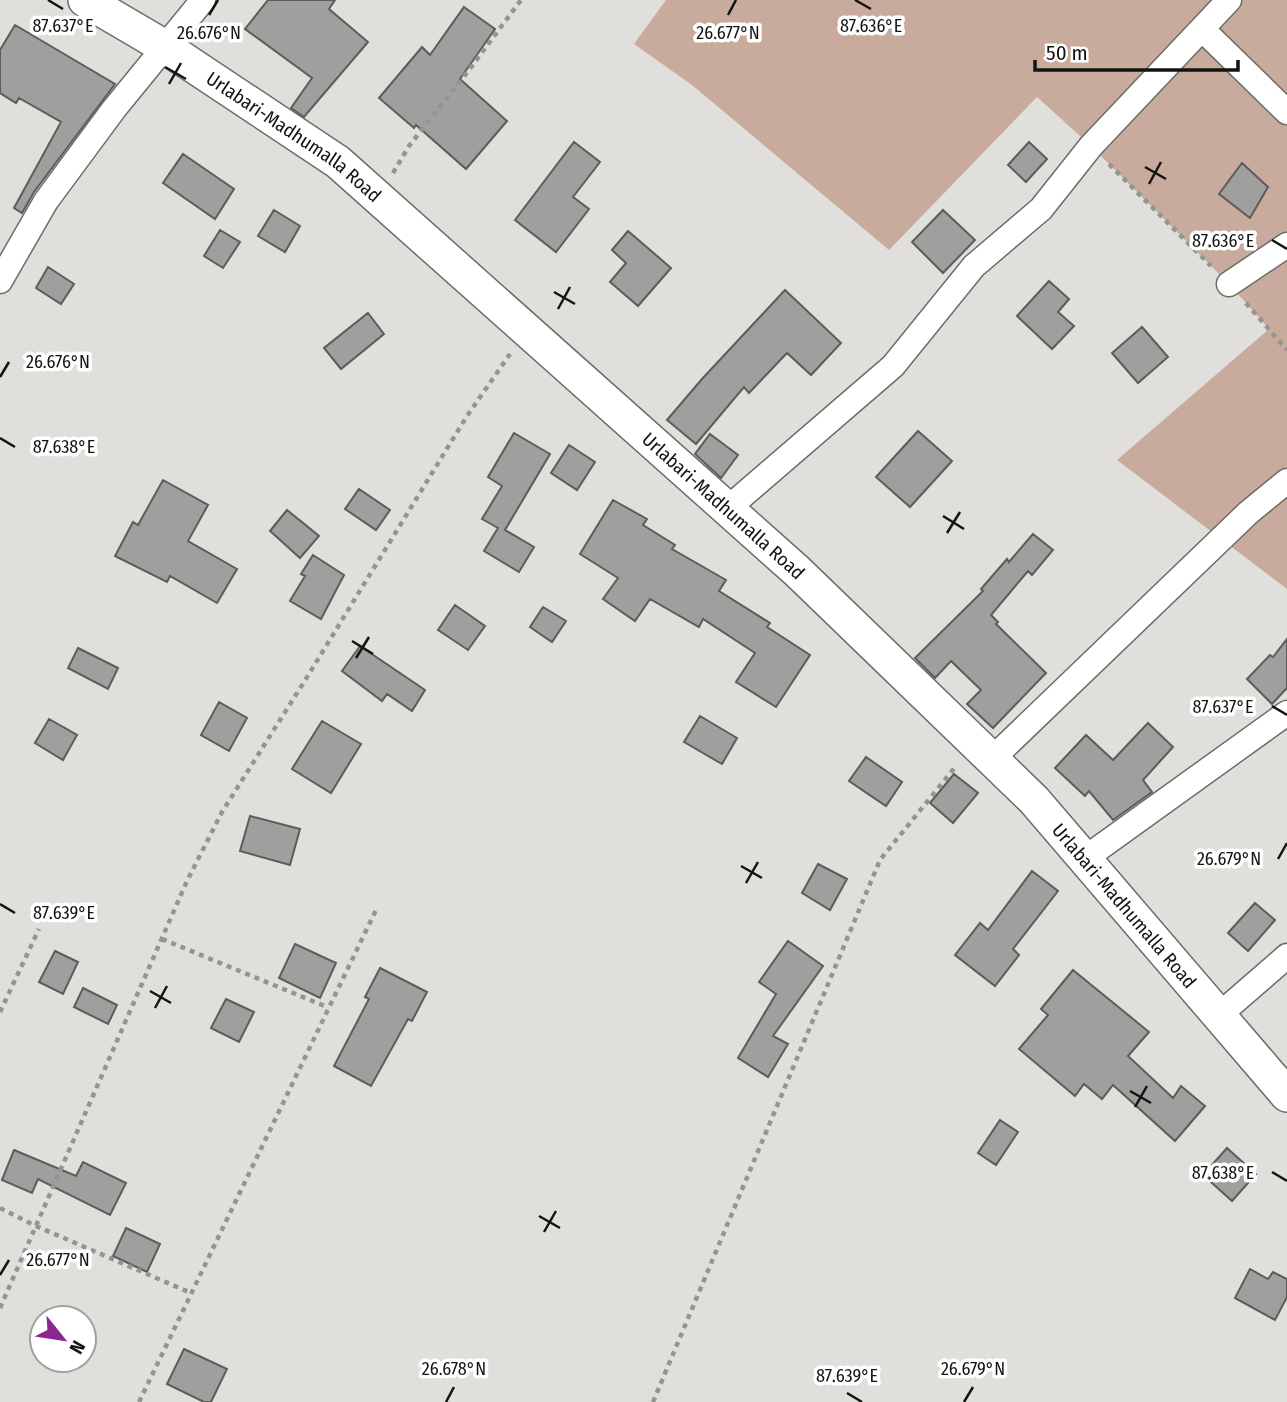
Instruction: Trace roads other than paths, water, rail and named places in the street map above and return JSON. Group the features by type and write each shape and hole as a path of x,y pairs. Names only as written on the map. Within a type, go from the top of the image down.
{"main road":[{"name":"Urlabari-Madhumalla Road","path":"85,0 165,47 338,162 797,571 1034,800 1287,1095"}],"street":[{"path":"0,281 46,201 114,109 203,0"},
{"path":"727,509 893,366 974,266 1041,209 1091,146 1229,0"},
{"path":"1202,29 1287,112"},
{"path":"1229,284 1287,245"},
{"path":"983,751 1287,481"},
{"path":"1084,859 1287,713"},
{"path":"1218,1016 1287,956"}]}
